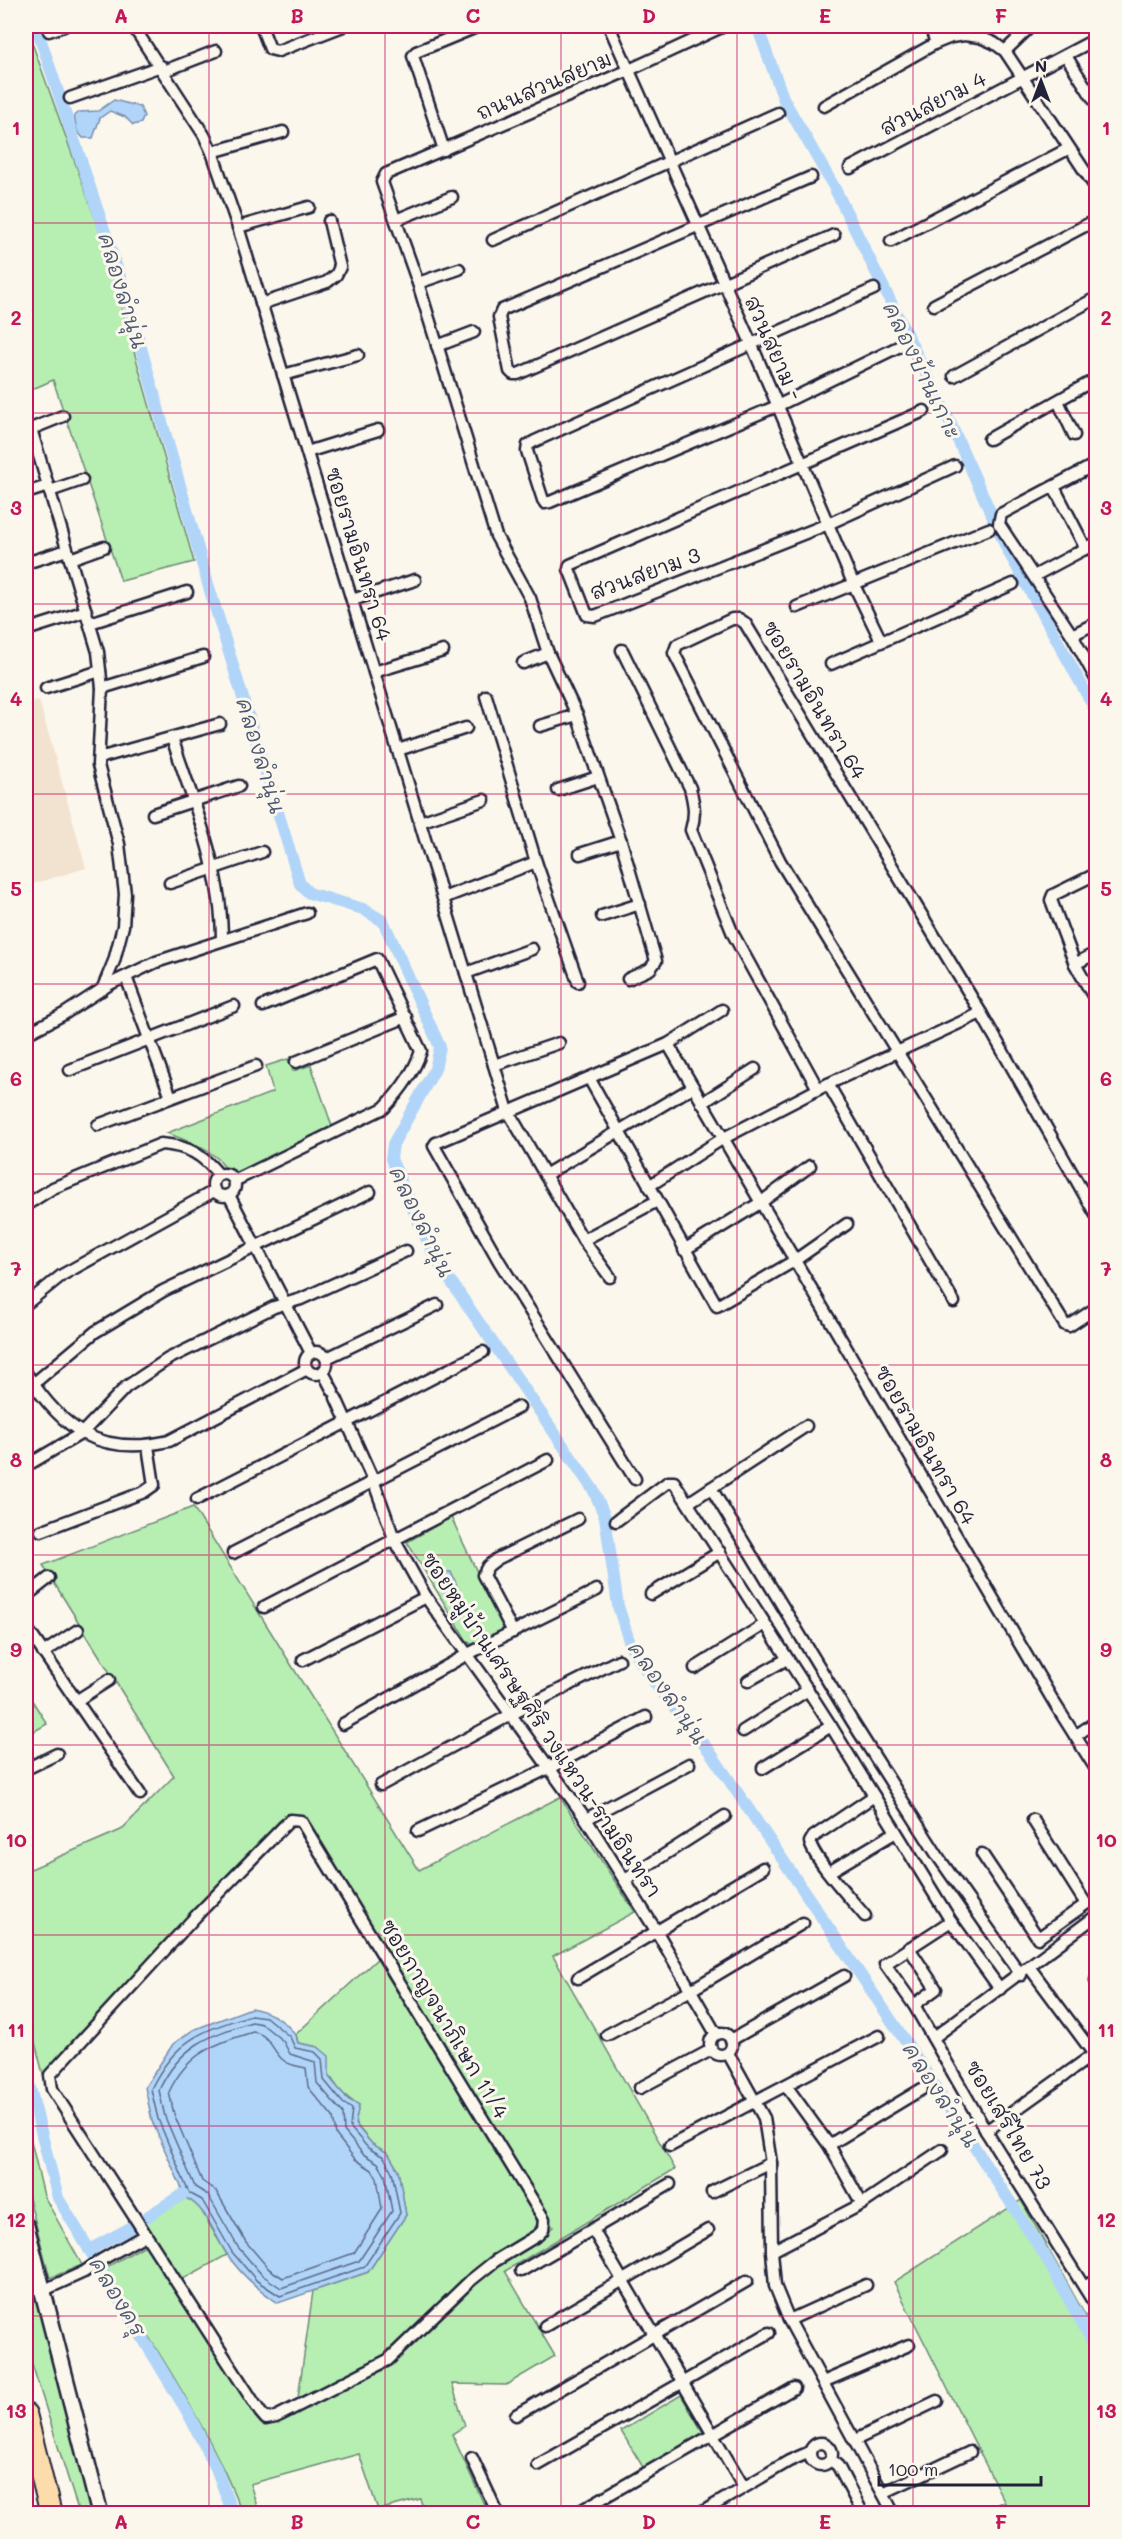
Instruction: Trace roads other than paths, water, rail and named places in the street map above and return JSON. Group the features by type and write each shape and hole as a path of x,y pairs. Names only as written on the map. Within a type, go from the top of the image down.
{"highway":[{"path":"26,2414 51,2508"}],"main road":[{"path":"26,2226 100,2514"}],"street":[{"path":"49,31 64,26"},
{"name":"ซอยรามอินทรา 64","path":"133,26 163,69 212,152 238,227 508,1111 582,1240 610,1277"},
{"path":"261,26 270,49 278,51 342,27"},
{"path":"444,150 413,57 416,52 479,26"},
{"name":"สวนสยาม -","path":"609,26 668,163 751,343 853,583 881,641"},
{"name":"ถนนสวนสยาม","path":"396,220 382,182 383,177 724,26"},
{"path":"930,26 936,43"},
{"path":"1005,51 1031,26"},
{"path":"824,106 936,43 964,35 994,43 1005,51 1068,149 1096,186"},
{"name":"สวนสยาม 4","path":"850,168 1096,39"},
{"path":"70,98 216,51"},
{"path":"1066,56 1096,103"},
{"path":"493,240 778,113"},
{"path":"212,152 283,132"},
{"path":"891,241 1068,149"},
{"path":"811,177 502,310 499,318 510,371 518,374 834,236"},
{"path":"452,197 396,220 418,283 496,536 530,598 549,653 577,715 621,841 656,961 650,969 628,979"},
{"path":"238,227 309,207"},
{"path":"261,304 327,282 336,275 340,267 329,220"},
{"path":"934,305 1096,220"},
{"path":"418,283 459,269"},
{"path":"874,289 528,445 526,451 543,500 550,502 777,406 900,346"},
{"path":"954,376 1096,298"},
{"path":"437,346 474,332"},
{"path":"283,375 358,355"},
{"path":"989,439 1096,379"},
{"path":"1058,401 1074,435"},
{"name":"สวนสยาม 3","path":"924,411 570,565 569,569 587,615 595,616 828,524 955,466"},
{"path":"63,416 28,430 49,488 98,652 102,688 98,765 119,844 125,894 123,926 114,961 102,990"},
{"path":"307,452 378,430"},
{"path":"1096,464 1001,514 999,524 1072,635 1096,678"},
{"path":"26,492 82,480"},
{"path":"1054,487 1086,549"},
{"path":"797,607 989,529"},
{"path":"1034,576 1096,543"},
{"path":"26,563 104,547"},
{"path":"352,600 415,580"},
{"path":"831,664 1013,584"},
{"path":"90,623 187,592"},
{"path":"26,630 86,611"},
{"name":"ซอยรามอินทรา 64","path":"1096,1215 981,1013 745,623 739,619 732,619 677,645 674,653 780,861 1067,1326 1096,1308"},
{"path":"1072,635 1096,623"},
{"path":"622,650 690,789 695,807 695,818 691,830 733,934 954,1302"},
{"path":"374,672 442,651"},
{"path":"523,663 549,653"},
{"path":"102,688 203,657"},
{"path":"46,688 100,671"},
{"path":"486,696 536,862 578,982"},
{"path":"540,726 577,715"},
{"path":"99,758 220,724"},
{"path":"398,750 466,728"},
{"path":"172,738 214,867 222,911 222,940"},
{"path":"558,790 598,777"},
{"path":"153,814 239,786"},
{"path":"420,822 484,800"},
{"path":"580,854 621,841"},
{"path":"170,883 262,852"},
{"path":"443,898 536,862"},
{"path":"1096,874 1053,896 1051,900 1075,964 1096,1000"},
{"path":"602,916 640,904"},
{"path":"26,1034 156,962 307,913"},
{"path":"466,973 532,949"},
{"path":"1075,964 1096,953"},
{"path":"234,1181 384,1108 396,1096 416,1065 421,1051 377,959 263,1006"},
{"path":"126,977 171,1097"},
{"path":"70,1070 234,1005"},
{"path":"635,1479 499,1261 435,1150 436,1143 668,1044 722,1010"},
{"path":"649,1186 722,1138 823,1086 981,1013"},
{"path":"296,1062 405,1017"},
{"path":"494,1065 559,1043"},
{"name":"ซอยรามอินทรา 64","path":"668,1044 794,1261 1096,1769"},
{"path":"98,1125 256,1066"},
{"path":"702,1103 755,1069"},
{"path":"589,1078 717,1306 794,1261 847,1224"},
{"path":"545,1175 693,1087"},
{"path":"26,1205 53,1188 161,1144 179,1145 193,1150 208,1162 219,1176"},
{"path":"684,1250 760,1203 810,1166"},
{"path":"226,1174 234,1181 234,1191 229,1195 222,1197 214,1191 213,1180 219,1176 226,1174"},
{"path":"26,1304 62,1275 214,1191"},
{"path":"30,1388 105,1326 163,1291 370,1192"},
{"path":"229,1195 311,1353"},
{"path":"582,1240 657,1201"},
{"path":"26,1466 82,1433 126,1387 168,1359 405,1251"},
{"path":"327,1358 437,1305"},
{"path":"311,1353 322,1353 327,1358 327,1366 323,1372 316,1374 307,1369 305,1362 311,1353"},
{"path":"197,1500 483,1353"},
{"path":"26,1372 30,1388 47,1406 82,1433 124,1447 148,1446 168,1441 307,1369"},
{"name":"ซอยหมู่บ้านเศรษฐศิริ วงแหวน-รามอินทรา","path":"323,1372 373,1480 395,1541 426,1597 551,1767 586,1819 626,1880 716,2034"},
{"path":"233,1553 519,1407"},
{"path":"688,1503 806,1426"},
{"path":"41,1531 144,1492 154,1485 148,1446"},
{"path":"264,1607 548,1460"},
{"path":"616,1521 671,1481 688,1503 831,1726 951,1921 1000,1989"},
{"path":"711,1488 858,1731 939,1858 1025,1971 1095,2056 986,2131"},
{"path":"513,1632 483,1575 488,1566 497,1559 578,1519"},
{"path":"651,1594 720,1552"},
{"path":"26,1596 49,1578"},
{"path":"343,1724 468,1654 597,1590"},
{"path":"303,1660 426,1597"},
{"path":"695,1668 765,1624"},
{"path":"26,1627 140,1794"},
{"path":"43,1653 78,1630"},
{"path":"748,1681 787,1659"},
{"path":"381,1785 512,1714 619,1660"},
{"path":"76,1701 109,1680"},
{"path":"743,1731 808,1690"},
{"path":"418,1831 551,1767 646,1717"},
{"path":"1076,1736 1096,1722"},
{"path":"763,1768 831,1726"},
{"path":"26,1769 57,1754"},
{"path":"586,1819 689,1764"},
{"path":"866,1916 829,1872 811,1848 810,1842 813,1837 874,1796"},
{"path":"626,1880 726,1816"},
{"name":"ซอยกาญจนาภิเษก 11/4","path":"290,1820 301,1821 544,2219 543,2230 495,2261 470,2281 388,2360 276,2417 266,2419 145,2235 52,2089 50,2075 285,1823 290,1820"},
{"path":"1033,1820 1086,1904 1038,1938"},
{"path":"829,1872 896,1832"},
{"path":"982,1854 1038,1938 1051,1952"},
{"path":"578,1978 763,1868"},
{"path":"933,2038 1051,1952 1096,1916"},
{"path":"914,2005 936,1989 909,1948 951,1921"},
{"path":"607,2035 691,1990 803,1923"},
{"name":"ซอยเสรีไทย 73","path":"909,1948 885,1964 914,2005 986,2131 1096,2306"},
{"path":"731,2040 844,1976"},
{"path":"716,2034 727,2034 732,2047 728,2053 721,2055 711,2050 711,2039 716,2034"},
{"path":"670,2146 787,2087 879,2036"},
{"path":"640,2088 711,2050"},
{"path":"728,2053 764,2118 771,2163 772,2251 775,2286 789,2320 894,2514"},
{"path":"787,2087 829,2145 862,2204"},
{"path":"829,2145 922,2089"},
{"path":"772,2251 862,2204 942,2150"},
{"path":"712,2192 771,2163"},
{"path":"521,2271 669,2184"},
{"path":"546,2326 708,2229"},
{"path":"593,2230 743,2486"},
{"path":"42,2291 84,2272 145,2235"},
{"path":"1085,2287 1096,2279"},
{"path":"516,2415 747,2281"},
{"path":"789,2320 866,2285"},
{"path":"538,2465 769,2333"},
{"path":"823,2382 909,2345"},
{"path":"575,2514 794,2388"},
{"path":"855,2440 937,2401"},
{"path":"699,2514 743,2486 810,2452 816,2444 827,2444 832,2449 831,2460"},
{"path":"810,2452 817,2464 825,2464 831,2460"},
{"path":"883,2493 970,2452"},
{"path":"472,2458 498,2514"},
{"path":"831,2460 838,2466 863,2514"}],"water":[{"path":"114,100 140,107 144,116 141,123 133,125 125,117 110,111 100,118 93,138 83,138 77,131 74,116 80,112 98,111"},
{"path":"430,1571 451,1572 464,1602 463,1613 455,1609"},
{"path":"251,2008 279,2019 291,2030 298,2043 318,2047 329,2056 329,2077 347,2099 359,2105 355,2124 372,2144 388,2153 398,2170 406,2215 368,2272 278,2303 238,2269 205,2215 186,2198 152,2121 145,2087 173,2044 193,2030"}],"waterway":[{"name":"คลองลำนุ่น","path":"36,26 126,295 208,584 300,884 309,893 363,909 383,921 440,1047 435,1069 393,1144 391,1159 435,1258 594,1491 605,1517 618,1606 631,1647 653,1681 710,1752 914,2054 1044,2254 1096,2348"},
{"name":"คลองบ้านเกาะ","path":"757,26 784,100 834,187 948,418 1007,549 1096,711"},
{"name":"คลองครุ","path":"26,2072 58,2198 188,2413 216,2468 233,2514"},
{"path":"145,2218 183,2194"},
{"path":"89,2250 130,2228"}]}
